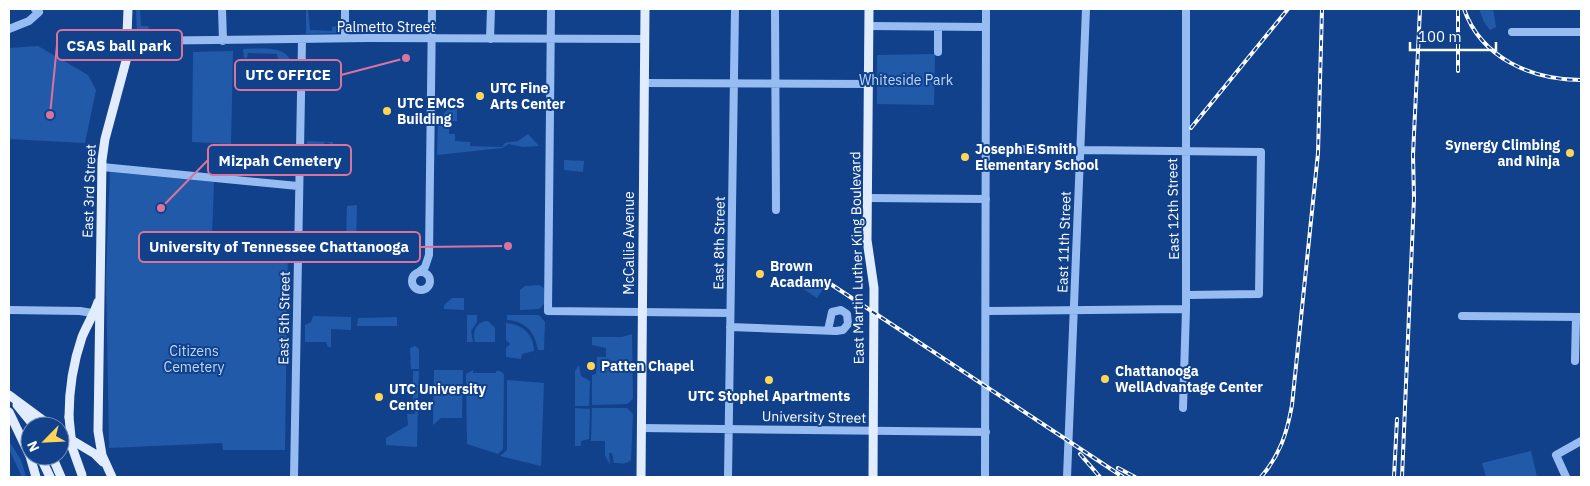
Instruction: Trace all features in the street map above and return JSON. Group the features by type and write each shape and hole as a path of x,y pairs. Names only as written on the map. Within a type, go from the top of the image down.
{"main road":[{"name":"East 3rd Street","path":"112,477 105,463 98,431 97,314 100,287 102,167 105,139 123,78 128,41 128,9"},
{"name":"McCallie Avenue","path":"641,477 645,9"},
{"name":"East Martin Luther King Boulevard","path":"869,9 868,240 874,288 873,477"},
{"name":"East 3rd Street","path":"82,476 72,447 69,417 70,388 75,362 97,314"},
{"path":"9,396 26,416"},
{"path":"9,396 37,416"},
{"path":"9,412 20,426"},
{"path":"9,412 20,435"},
{"path":"85,449 96,443 98,431"},
{"path":"70,439 98,457 112,477"}],"street":[{"path":"9,29 29,22 39,12 36,9"},
{"path":"222,9 223,41"},
{"path":"345,9 345,38"},
{"path":"429,255 425,267 414,275 412,280 416,288 425,289 430,280 431,265 429,255 432,9"},
{"path":"490,39 491,9"},
{"path":"551,9 548,311 730,313"},
{"name":"East 8th Street","path":"728,477 735,9"},
{"path":"775,9 776,210"},
{"path":"985,477 986,9"},
{"name":"East 11th Street","path":"1067,477 1086,9"},
{"name":"East 12th Street","path":"1183,408 1186,309 1186,9"},
{"path":"869,26 986,27"},
{"path":"938,28 938,52"},
{"path":"1512,32 1581,32"},
{"name":"Palmetto Street","path":"128,41 345,38 432,40 644,39"},
{"name":"East 5th Street","path":"294,477 302,40"},
{"path":"644,83 868,84"},
{"path":"986,149 1260,152 1258,294 1186,295"},
{"path":"102,167 298,186"},
{"path":"868,198 986,199"},
{"path":"420,272 427,273 430,280"},
{"path":"986,311 1074,312 1186,309"},
{"path":"9,310 97,314"},
{"path":"1462,316 1579,317 1575,361"},
{"path":"730,327 828,330"},
{"name":"University Street","path":"641,428 986,432"},
{"path":"1566,477 1556,455 1581,441"}],"green space":[{"path":"136,9 140,9 141,26 148,26 150,33 137,32"},
{"path":"306,9 308,9 310,30 332,31 332,27 338,26 339,9 338,33 306,34"},
{"path":"1479,9 1493,9 1496,27 1490,30 1484,22"},
{"path":"38,46 88,75 96,90 85,143 9,139 9,48"},
{"path":"243,49 275,49 282,51 291,61 292,70 289,72 286,63 278,59 277,54 248,53 247,58 244,58"},
{"path":"233,51 231,144 192,142 193,52"},
{"name":"Whiteside Park","path":"935,54 934,105 877,104 877,55"},
{"path":"452,106 457,106 457,121 449,121 449,134 455,134 455,141 470,142 470,146 502,147 505,143 518,141 528,134 539,146 523,147 509,144 502,148 437,155 438,119"},
{"path":"307,141 333,142 335,158 331,144 326,142 322,145 318,158 316,158 312,149 307,147"},
{"path":"564,160 584,161 583,172 564,170"},
{"name":"Citizens Cemetery","path":"110,172 214,182 212,235 288,237 285,450 223,450 222,443 109,448 106,275"},
{"path":"357,205 356,242 346,242 347,206"},
{"path":"808,279 823,289 817,298 802,288"},
{"path":"539,285 544,288 545,303 539,309 520,310 520,290 525,286"},
{"path":"452,298 464,298 464,310 444,309 444,305"},
{"path":"467,315 477,315 477,322 471,331 473,342 467,342"},
{"path":"507,315 539,315 545,322 544,350 538,350 532,333 524,325 507,320"},
{"path":"313,316 351,317 351,330 331,329 331,347 328,347 326,342 305,342 305,325 311,322"},
{"path":"397,317 397,326 357,326 358,318"},
{"path":"488,321 495,328 495,342 475,342 474,334 476,328 480,323"},
{"path":"506,323 522,328 530,335 534,351 522,354 521,359 506,357 506,348 510,344 506,340"},
{"path":"632,334 633,399 627,404 592,405 592,375 596,374 597,357 606,357 606,348 592,345 592,337 622,337"},
{"path":"415,346 419,349 419,369 411,369 410,348"},
{"path":"579,365 581,376 590,381 589,406 575,406 575,371"},
{"path":"434,370 463,370 462,418 441,418 433,425"},
{"path":"473,370 473,373 496,373 496,371 500,371 504,374 503,449 498,454 467,444 466,374"},
{"path":"413,371 419,371 418,400 413,400"},
{"path":"507,380 544,383 541,466 500,456 507,450"},
{"path":"415,405 418,405 417,447 386,445 386,438 408,425 407,414 415,414"},
{"path":"575,408 590,409 589,439 581,441 581,446 575,446"},
{"path":"592,408 627,408 633,414 631,460 629,462 614,463 612,453 609,453 610,465 605,455 605,441 591,441"},
{"path":"9,441 20,458 20,466 23,466 26,477 22,477 9,449"},
{"path":"1531,451 1537,477 1486,477 1482,463"}],"railway":[{"path":"1191,128 1288,9"},
{"path":"1261,477 1268,469 1282,443 1292,405 1318,153 1322,9"},
{"path":"1402,477 1420,9"},
{"path":"1458,9 1458,71"},
{"path":"1464,9 1472,26 1483,41 1510,63 1544,76 1581,80"},
{"path":"826,281 1123,477"},
{"path":"1394,477 1397,419"},
{"path":"1080,454 1100,477"},
{"path":"1118,468 1135,477"}],"place":[{"name":"UTC OFFICE","path":"406,58"},
{"name":"UTC Fine Arts Center","path":"480,96"},
{"name":"UTC EMCS Building","path":"387,111"},
{"name":"CSAS ball park","path":"50,115"},
{"name":"Synergy Climbing and Ninja","path":"1570,153"},
{"name":"Joseph E Smith Elementary School","path":"965,157"},
{"name":"Mizpah Cemetery","path":"161,208"},
{"name":"University of Tennessee Chattanooga","path":"508,246"},
{"name":"Brown Acadamy","path":"760,274"},
{"name":"Patten Chapel","path":"591,366"},
{"name":"Chattanooga WellAdvantage Center","path":"1105,379"},
{"name":"UTC Stophel Apartments","path":"769,380"},
{"name":"UTC University Center","path":"379,397"}]}
